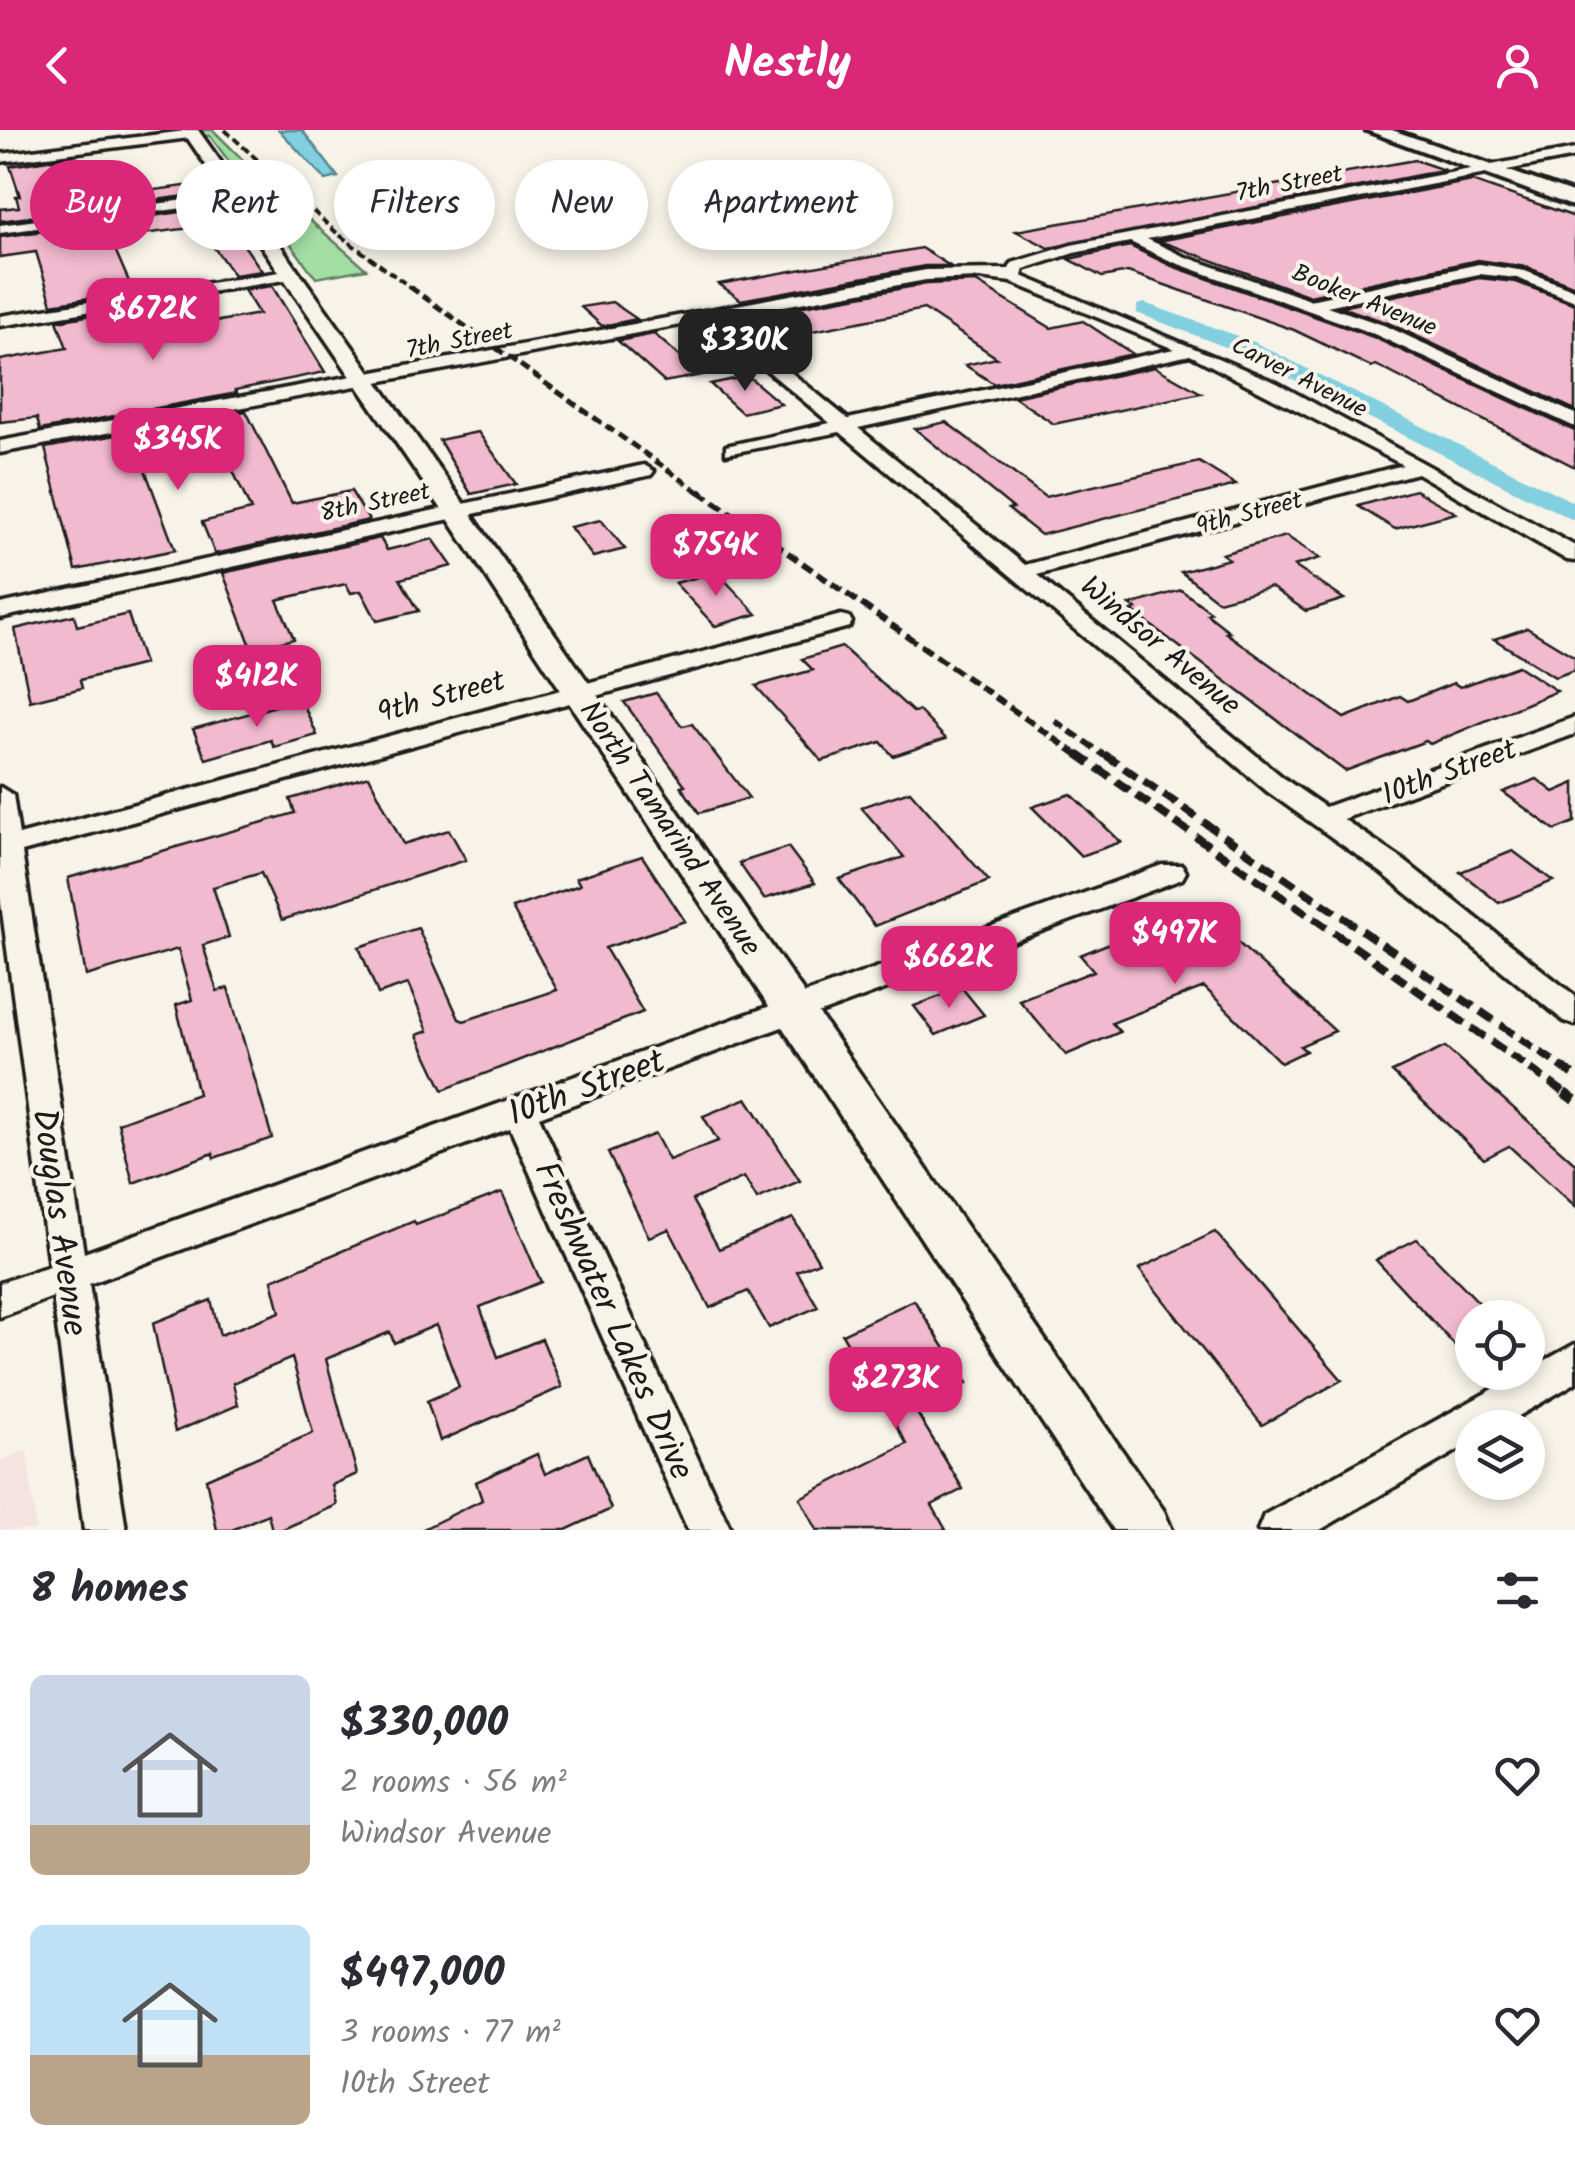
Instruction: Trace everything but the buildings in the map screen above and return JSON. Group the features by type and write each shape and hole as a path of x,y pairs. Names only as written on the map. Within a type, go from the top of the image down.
{"main road":[{"path":"1375,130 1575,190"},
{"path":"1402,130 1575,201"}],"street":[{"path":"0,158 192,132"},
{"name":"North Tamarind Avenue","path":"192,132 212,160"},
{"name":"7th Street","path":"0,447 712,316 926,275 956,265 991,265 1016,255 1071,249 1575,153"},
{"path":"0,229 176,204"},
{"name":"Booker Avenue","path":"1131,237 1178,259 1313,304 1436,354 1575,421"},
{"name":"7th Street","path":"926,275 979,273 1014,278 1016,266 1071,249"},
{"name":"North Tamarind Avenue","path":"275,250 368,381 1145,1530"},
{"name":"Carver Avenue","path":"991,265 1284,392 1575,555"},
{"path":"1313,304 1479,270 1520,274 1575,296"},
{"path":"0,321 292,275"},
{"name":"Windsor Avenue","path":"712,316 1277,786 1392,866 1575,1013"},
{"path":"733,450 1191,350"},
{"name":"9th Street","path":"1023,572 1418,467"},
{"name":"8th Street","path":"0,611 644,471"},
{"name":"9th Street","path":"4,848 841,622"},
{"name":"10th Street","path":"1323,817 1575,725"},
{"name":"Douglas Avenue","path":"0,795 4,848 105,1530"},
{"name":"10th Street","path":"0,1300 1172,872"},
{"name":"Freshwater Lakes Drive","path":"519,1111 710,1530"},
{"path":"1280,1530 1575,1362"}],"shaded area":[{"path":"27,1450 36,1530 0,1530 0,1461"}],"green space":[{"path":"198,130 213,130 243,160 228,160 210,136 202,136"},
{"path":"314,224 334,241 334,250 344,250 366,269 316,278 295,250 314,250"}],"water":[{"path":"279,130 302,130 334,172 334,178 326,180 314,167 314,160 307,160"}],"waterway":[{"path":"1144,309 1244,346 1575,513"}],"railway":[{"path":"225,130 338,234 414,290"},
{"path":"410,287 702,494"},
{"path":"699,491 1081,757"},
{"path":"1055,721 1107,757"},
{"path":"1077,754 1568,1095"},
{"path":"1104,754 1575,1076"},
{"path":"1564,1093 1575,1100"}]}
